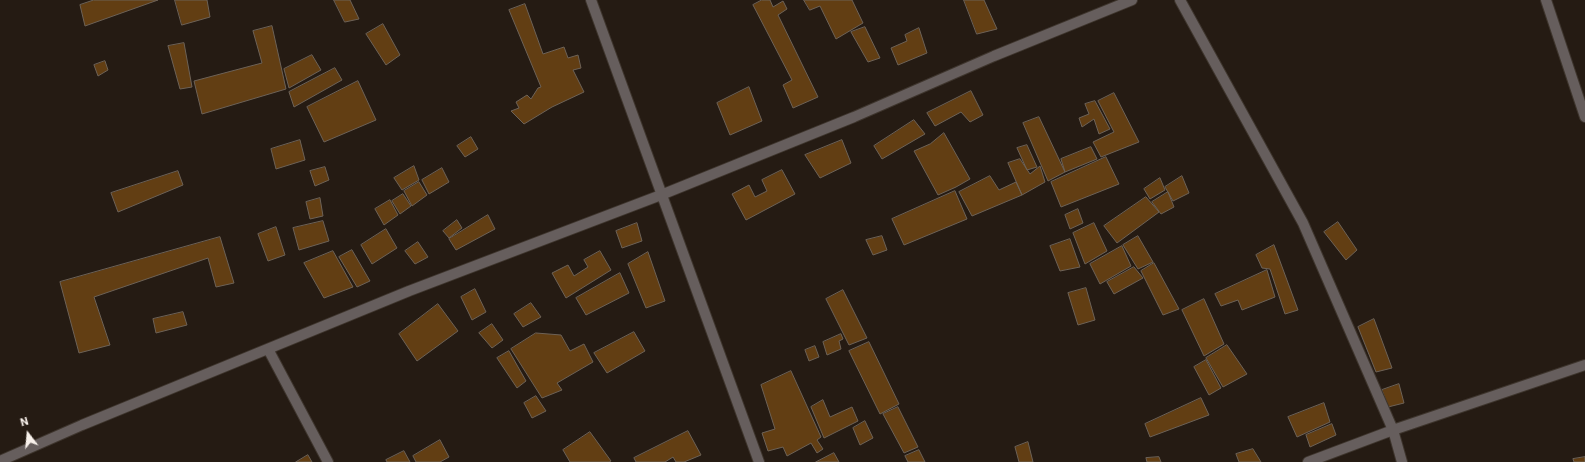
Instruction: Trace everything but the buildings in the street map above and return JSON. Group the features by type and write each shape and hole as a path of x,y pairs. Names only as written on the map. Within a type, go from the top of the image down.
{"street":[{"path":"591,0 759,462"},
{"path":"0,461 82,425 409,291 661,196 854,118 994,56 1132,0"},
{"path":"1180,0 1303,223 1392,430 1402,462"},
{"path":"1546,0 1585,117"},
{"path":"268,349 328,462"},
{"path":"1308,462 1392,430 1585,365"}]}
